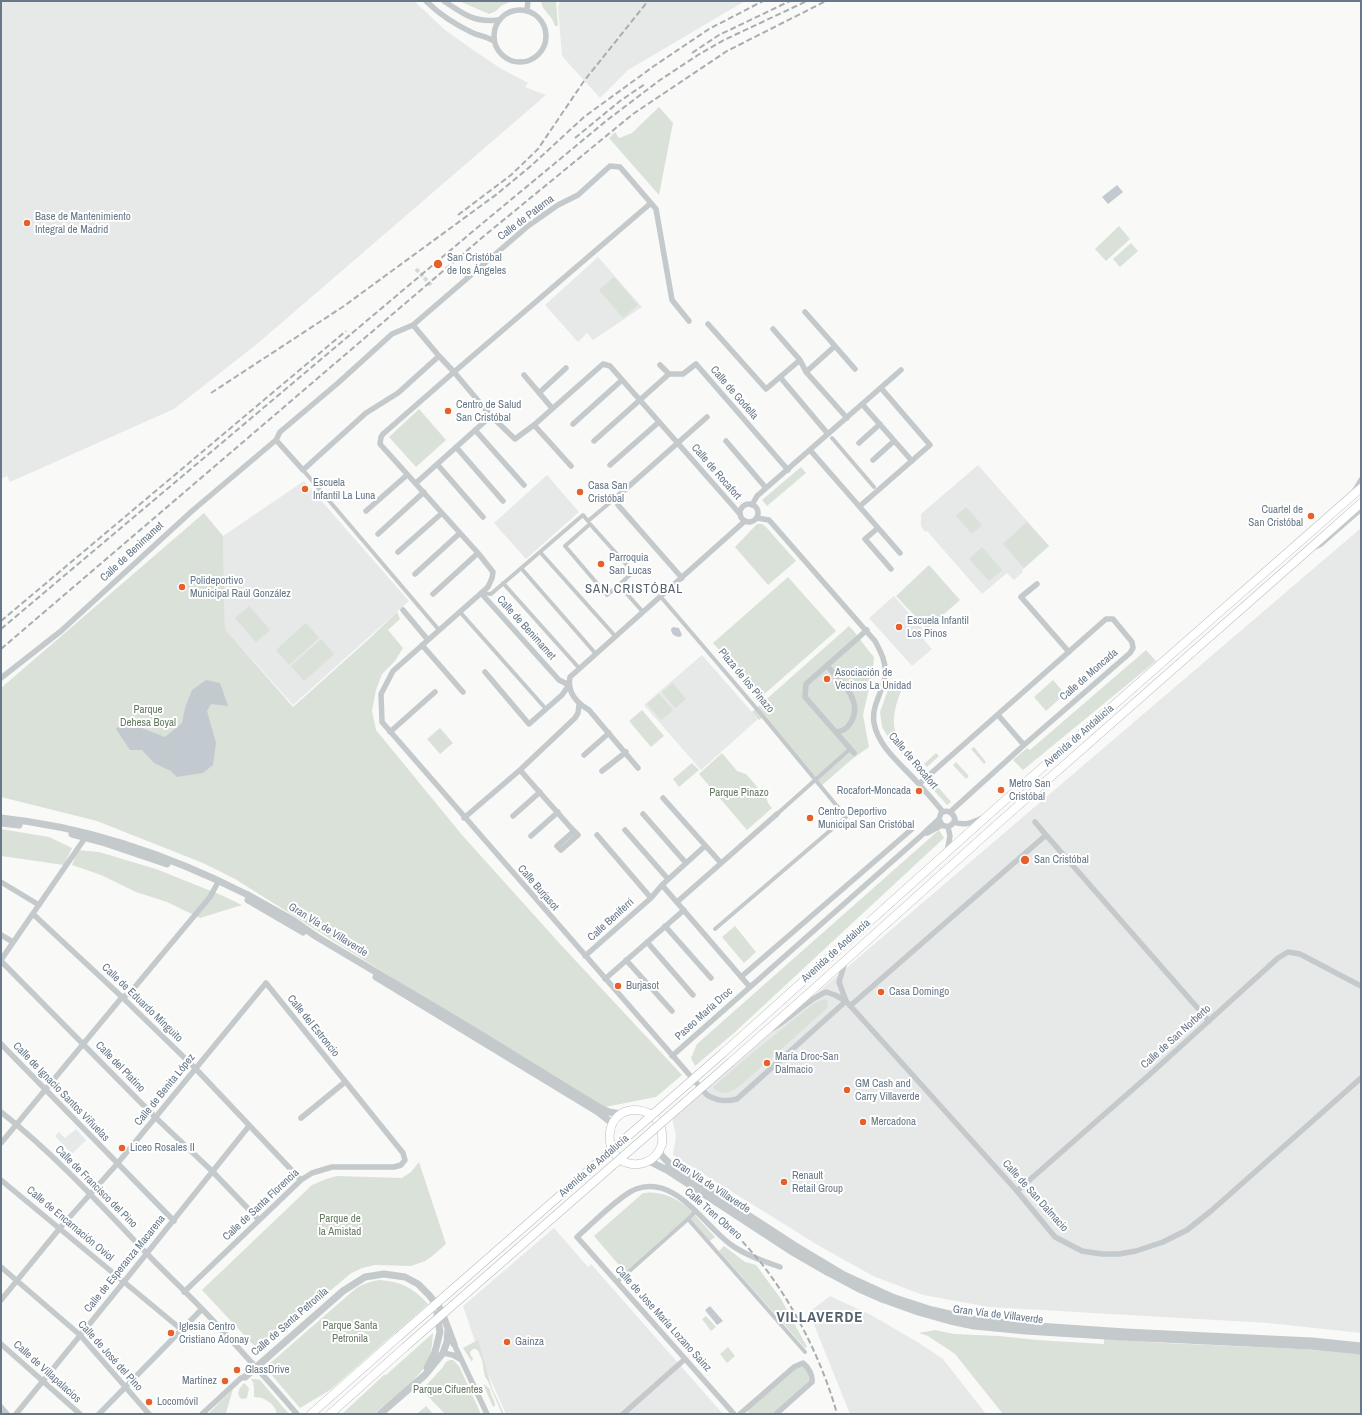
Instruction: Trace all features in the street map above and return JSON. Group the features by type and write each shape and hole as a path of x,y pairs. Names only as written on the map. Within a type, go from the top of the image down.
{"main road":[{"name":"Avenida de Andalucía","path":"311,1414 652,1115 994,810 1361,488"},
{"name":"Avenida de Andalucía","path":"330,1414 846,961 1003,819 1361,503"},
{"path":"629,1110 645,1111 652,1115 660,1124 662,1129 660,1149 649,1161 641,1164 633,1164 620,1160 612,1150 609,1142 609,1132 612,1123 621,1114 629,1110"}],"street":[{"path":"426,1 450,21 494,41"},
{"path":"444,1 457,10 478,20 498,20"},
{"path":"527,10 528,1"},
{"path":"511,10 527,10 535,14 541,20 545,28 545,45 540,53 533,59 525,62 513,61 502,55 497,49 494,41 495,27 498,20 511,10"},
{"name":"Calle de Paterna","path":"413,326 528,226 558,205 578,195 610,166 620,167 656,210 672,300 689,321"},
{"path":"413,326 454,372 651,203"},
{"path":"805,312 854,369"},
{"path":"708,324 766,389 800,360"},
{"name":"Calle de Benimamet","path":"1,678 61,631 192,511 276,440 280,432 338,383 392,334 413,326"},
{"path":"773,329 800,360 806,372 846,418"},
{"path":"806,372 835,346"},
{"path":"303,470 366,413 398,393 439,356"},
{"name":"Calle de Rocafort","path":"454,372 491,416 515,439 534,425 603,364 610,366 740,514"},
{"name":"Calle de Godella","path":"669,374 683,374 696,364 788,470"},
{"path":"594,441 669,374 660,365"},
{"path":"539,393 566,368"},
{"path":"752,504 758,512 757,518 750,522 745,521 742,519 740,514 743,507 752,504 757,496 810,450 830,436 846,418 901,370"},
{"name":"Calle de Benimamet","path":"454,372 383,434 380,444 407,475 416,482 493,572 490,584 481,593 558,680 569,685"},
{"path":"524,375 552,408"},
{"path":"780,377 874,487"},
{"path":"573,424 622,380"},
{"path":"860,506 930,445 881,388"},
{"path":"862,404 912,461"},
{"path":"416,482 491,416"},
{"name":"Calle de Rocafort","path":"678,443 707,418"},
{"path":"610,465 659,422"},
{"path":"859,443 880,424"},
{"path":"534,425 571,466"},
{"path":"475,430 524,485"},
{"path":"276,440 439,630"},
{"path":"726,441 766,488"},
{"path":"873,460 894,441"},
{"path":"481,593 491,594 583,515 589,522 633,572 607,595 565,546 589,522 618,495 678,443"},
{"path":"456,447 503,502"},
{"path":"810,450 900,553"},
{"path":"437,464 483,517"},
{"path":"366,511 407,475"},
{"path":"1352,496 1361,480"},
{"path":"378,534 424,492"},
{"path":"618,495 618,505 682,578"},
{"name":"Avenida de Andalucía","path":"1306,552 1321,544 1361,510"},
{"path":"398,552 442,513"},
{"name":"Calle de Rocafort","path":"757,518 769,520 876,641 882,652 885,676 875,705 873,718 874,725 881,741 888,750 947,812"},
{"path":"485,672 529,724 562,695 569,685 570,677 745,521"},
{"path":"878,528 864,539 891,569"},
{"path":"415,574 460,533"},
{"path":"540,552 616,636"},
{"path":"432,594 478,554"},
{"path":"521,568 596,654"},
{"path":"503,583 580,668"},
{"path":"1037,584 1021,597 1069,652"},
{"path":"619,585 643,612"},
{"name":"Calle Burjasot","path":"481,593 392,671 381,694 382,722 672,1056"},
{"name":"Plaza de los Pinazo","path":"660,597 761,714 846,817 715,929"},
{"path":"403,610 428,640"},
{"path":"460,612 546,709"},
{"name":"Calle de Moncada","path":"919,784 1106,619 1113,619 1132,642 1133,648 1110,671 947,812"},
{"path":"677,902 720,862 815,780 852,751 805,697 806,684 867,630"},
{"path":"422,645 463,692"},
{"path":"827,666 847,689 853,700 854,711 852,720 842,731 836,732"},
{"path":"569,685 579,705 589,710 638,768"},
{"path":"390,732 435,692"},
{"path":"464,818 520,770 575,718 578,713 579,705"},
{"path":"998,715 1024,745"},
{"path":"584,755 610,733"},
{"path":"602,771 626,752"},
{"path":"520,770 574,831"},
{"path":"513,816 540,792"},
{"path":"663,798 720,862"},
{"path":"954,822 966,824 975,822 994,810"},
{"path":"531,836 558,812"},
{"path":"947,812 954,816 954,822 948,827 942,825 939,819 939,816 947,812"},
{"path":"643,814 686,863"},
{"name":"Gran Vía de Villaverde","path":"1,818 23,820 66,828 108,839 153,853 195,870 291,919 317,937 451,1016 600,1108 609,1112 621,1114"},
{"name":"Paseo María Droc","path":"939,819 922,836 672,1056 707,1095 721,1101 737,1099 1046,835"},
{"path":"1035,822 1209,1021"},
{"name":"Gran Vía de Villaverde","path":"1,823 65,832 152,858 201,876 247,897 317,940 346,960 598,1112 612,1123"},
{"name":"Paseo María Droc","path":"922,836 942,825"},
{"path":"947,852 950,836 948,827"},
{"name":"Paseo María Droc","path":"742,977 912,829"},
{"path":"625,830 668,879"},
{"name":"Calle Beniferri","path":"597,835 651,898"},
{"path":"1,960 85,838"},
{"name":"Calle Beniferri","path":"585,956 651,898 668,879 705,846"},
{"path":"1,882 39,905"},
{"path":"1,1143 122,997 129,994 210,897 217,884"},
{"path":"662,885 750,986"},
{"path":"605,979 684,910"},
{"name":"Calle de Eduardo Minguito","path":"33,914 195,1068 300,1180"},
{"path":"665,926 711,978"},
{"path":"1,935 13,942"},
{"path":"647,942 693,994"},
{"name":"Calle de San Norberto","path":"1017,1191 1278,958 1288,952 1300,954 1361,986"},
{"name":"Calle del Platino","path":"1,960 155,1117 212,1171 259,1220"},
{"path":"626,960 672,1011"},
{"name":"Calle de San Dalmacio","path":"846,961 839,982 848,1004"},
{"name":"Calle de Benita López","path":"1,1300 60,1228 117,1164 266,983"},
{"name":"Calle del Estroncio","path":"266,983 403,1152"},
{"name":"Calle de San Dalmacio","path":"762,1034 785,1022 818,995 826,992 848,1004 1017,1191 1056,1237 1082,1251 1102,1254 1119,1254 1136,1251 1163,1242 1187,1230 1211,1212 1361,1078"},
{"name":"Calle de Ignacio Santos Viñuelas","path":"1,1044 174,1221"},
{"path":"301,1118 345,1082"},
{"name":"Calle de Francisco del Pino","path":"1,1112 41,1145 90,1193 256,1366 297,1414"},
{"name":"Calle de Esperanza Macarena","path":"16,1414 174,1221 249,1126"},
{"name":"Gran Vía de Villaverde","path":"660,1149 661,1155 671,1165 844,1275 892,1297 932,1310 972,1319 1024,1326 1312,1341 1361,1346"},
{"name":"Calle de Santa Florencia","path":"184,1292 300,1180 312,1173 332,1167 399,1166 404,1162 405,1156 403,1152"},
{"name":"Gran Vía de Villaverde","path":"649,1161 667,1170 794,1253 827,1272 882,1299 918,1312 950,1321 974,1326 1026,1331 1310,1346 1361,1351"},
{"name":"Calle de Encarnación Oviol","path":"1,1180 182,1330"},
{"name":"Calle Tren Obrero","path":"577,1237 625,1195 636,1189 652,1187 670,1192 683,1200 730,1244 746,1254 780,1267"},
{"path":"617,1282 696,1211"},
{"path":"688,1219 805,1352"},
{"name":"Calle de Jose María Lozano Sainz","path":"577,1237 734,1414"},
{"name":"Calle de José del Pino","path":"1,1267 80,1335 149,1414"},
{"name":"Calle de Santa Petronila","path":"202,1414 241,1378 343,1291 365,1278 384,1274 405,1277 418,1284 430,1295"},
{"path":"430,1295 442,1323 448,1343 461,1360 487,1414"},
{"path":"380,1414 425,1375 443,1354 448,1343 448,1328 441,1310 430,1295"},
{"path":"99,1414 202,1309"},
{"path":"419,1379 436,1349 440,1332 437,1312"},
{"path":"436,1349 448,1343"},
{"name":"Calle de Villapalacios","path":"1,1344 80,1414"},
{"path":"443,1354 453,1355 461,1360"},
{"path":"623,1414 685,1359"},
{"path":"740,1414 794,1367 803,1363 807,1366 812,1382 776,1414"},
{"path":"1,1407 7,1414"}],"shaded area":[{"path":"1,1 414,1 445,30 500,68 528,83 525,87 546,95 257,344 174,409 10,482 7,476 1,479"},
{"path":"560,1 745,1 628,70 600,98 562,56 558,7"},
{"path":"1117,185 1123,192 1108,204 1102,197"},
{"path":"598,257 642,307 593,340 587,333 578,342 545,305"},
{"path":"978,465 1049,546 1022,570 1023,572 1014,580 1007,573 982,594 921,526 921,514"},
{"path":"547,475 579,512 526,559 494,523"},
{"path":"304,481 409,601 293,705 225,629 223,536"},
{"path":"1361,528 1361,1333 1268,1323 989,1307 923,1295 873,1276 816,1244 673,1155 676,1136 672,1117"},
{"name":"Escuela Infantil Los Pinos","path":"894,596 929,636 924,640 932,649 912,666 869,618"},
{"path":"673,627 679,628 682,635 680,637 673,634 671,629"},
{"path":"702,655 758,719 701,770 644,705"},
{"path":"206,680 220,683 228,706 211,704 207,711 216,743 213,765 203,773 177,777 171,771 154,763 142,750 130,750 116,729 124,721 165,737 182,723 185,708 192,690"},
{"path":"76,1129 86,1140 72,1154 55,1136 59,1132 65,1138"},
{"path":"554,1228 588,1267 591,1264 723,1414 506,1414 480,1356 463,1306"},
{"path":"830,1296 871,1315 943,1359 986,1414 850,1414 809,1312"},
{"path":"710,1306 723,1321 717,1325 705,1310"}],"green space":[{"path":"459,1 512,1 489,14"},
{"path":"541,1 556,1 558,26 555,26 552,19 543,8"},
{"path":"659,107 673,123 659,195 609,138 615,132 619,138 632,133"},
{"path":"1119,226 1130,239 1106,261 1095,249"},
{"path":"1131,243 1138,251 1120,267 1113,259"},
{"path":"614,277 638,305 623,318 599,290"},
{"path":"419,409 446,440 416,467 389,437"},
{"path":"801,467 806,473 767,506 762,500"},
{"path":"966,507 982,525 972,534 956,516"},
{"name":"Parque Dehesa Boyal","path":"204,513 223,536 225,629 293,707 397,612 400,619 388,630 403,648 395,661 382,674 376,690 372,711 376,730 462,835 561,945 682,1075 656,1097 600,1108 235,879 203,863 97,821 1,797 1,688"},
{"path":"1027,522 1049,546 1024,568 1003,544"},
{"path":"757,524 762,524 766,527 796,561 768,585 735,547"},
{"path":"982,547 1002,570 989,581 969,559"},
{"path":"929,565 960,600 927,629 896,596"},
{"path":"788,577 836,631 761,697 713,643"},
{"path":"249,606 270,630 256,642 235,618"},
{"path":"306,623 319,638 289,665 276,650"},
{"path":"849,626 874,657 873,671 863,715 869,747 851,760 820,787 763,717 759,720 752,712"},
{"path":"321,639 334,654 304,681 291,666"},
{"path":"1146,650 1156,661 1023,770 1013,760 1027,748 1030,750"},
{"path":"1053,680 1065,694 1046,711 1034,697"},
{"path":"673,683 686,699 675,708 662,692"},
{"path":"889,687 901,691 894,716 894,725 898,738 926,772 915,769 890,740 882,727 880,712"},
{"path":"659,694 673,710 661,720 647,704"},
{"path":"642,710 664,736 651,747 629,721"},
{"path":"440,728 453,743 440,754 427,739"},
{"path":"974,747 986,762 984,764 971,749"},
{"name":"Parque Pinazo","path":"722,753 737,771 746,774 766,797 772,808 747,830 699,774"},
{"path":"936,753 939,756 927,767 924,764"},
{"path":"956,762 969,776 966,779 953,765"},
{"path":"692,763 699,770 679,787 673,779"},
{"path":"933,781 951,802 947,805 932,788"},
{"path":"1,829 49,837 72,848 64,865 1,856"},
{"path":"939,830 944,838 734,1033 695,1066 691,1058 697,1044"},
{"path":"78,850 99,852 156,869 242,905 200,918 167,902 136,892 101,875 72,865"},
{"path":"735,926 756,952 744,963 722,937"},
{"path":"825,999 828,1001 827,1008 742,1084 731,1091 724,1093 713,1087 813,1004"},
{"name":"Parque de la Amistad","path":"419,1162 446,1244 425,1261 411,1266 375,1265 362,1268 350,1274 259,1351 202,1290 312,1185 337,1176 402,1178 411,1172"},
{"path":"650,1192 670,1196 693,1212 625,1272 594,1236 643,1193"},
{"path":"695,1215 715,1237 710,1241 690,1219"},
{"path":"724,1246 745,1262 756,1265 781,1299 807,1347 805,1348 719,1251"},
{"name":"Parque Santa Petronila","path":"379,1280 394,1282 406,1286 423,1298 428,1304 330,1390 300,1408 269,1372 268,1365 356,1289 365,1284"},
{"path":"706,1316 716,1327 711,1331 702,1319"},
{"path":"935,1330 954,1334 1104,1344 1104,1339 1302,1349 1361,1354 1361,1414 1003,1414 955,1354 928,1336 919,1333"},
{"path":"433,1333 428,1361 411,1383 374,1414 342,1414 384,1375 386,1375"},
{"path":"478,1340 492,1388 504,1414 502,1414 484,1373 483,1361 479,1353 476,1349 473,1349 470,1352 473,1358 472,1362 463,1348"},
{"path":"728,1347 735,1356 727,1363 720,1354"},
{"name":"Parque Cifuentes","path":"453,1360 459,1366 481,1414 445,1414 422,1390 446,1362"},
{"path":"799,1365 806,1367 810,1380 774,1414 750,1414 747,1411"},
{"path":"251,1379 260,1380 289,1414 277,1414 274,1407 268,1401 262,1398 254,1397 254,1384"},
{"path":"244,1383 249,1388 247,1398 243,1399 240,1398 238,1392"},
{"path":"484,1384 490,1389 495,1404 493,1407 484,1386"},
{"path":"233,1389 225,1414 208,1414"},
{"path":"426,1406 433,1414 417,1414"}],"tunnel":[{"path":"416,269 432,286"}],"railway":[{"path":"458,215 511,175 538,149 584,81 648,1"},
{"path":"211,393 344,306 497,194 532,165 584,117 654,66 709,29 763,1"},
{"path":"692,53 719,35 790,1"},
{"path":"1,629 606,121 660,80 698,55 724,40 807,1"},
{"path":"1,649 484,236 633,114 727,51 826,1"},
{"path":"575,138 620,101 645,84"},
{"path":"1,621 346,331"},
{"path":"666,1165 735,1234 770,1275 805,1332 824,1374 837,1414"}],"place":[{"name":"Base de Mantenimiento Integral de Madrid","path":"27,223"},
{"name":"San Cristóbal de los Ángeles","path":"438,264"},
{"name":"Centro de Salud San Cristóbal","path":"448,411"},
{"name":"Escuela Infantil La Luna","path":"305,489"},
{"name":"Casa San Cristóbal","path":"580,492"},
{"name":"Cuartel de San Cristóbal","path":"1311,516"},
{"name":"Parroquia San Lucas","path":"601,564"},
{"name":"Polideportivo Municipal Raúl González","path":"182,587"},
{"name":"Escuela Infantil Los Pinos","path":"899,627"},
{"name":"Asociación de Vecinos La Unidad","path":"827,679"},
{"name":"Metro San Cristóbal","path":"1001,790"},
{"name":"Rocafort-Moncada","path":"919,791"},
{"name":"Centro Deportivo Municipal San Cristóbal","path":"810,818"},
{"name":"San Cristóbal","path":"1025,860"},
{"name":"Burjasot","path":"618,986"},
{"name":"Casa Domingo","path":"881,992"},
{"name":"María Droc-San Dalmacio","path":"767,1063"},
{"name":"GM Cash and Carry Villaverde","path":"847,1090"},
{"name":"Mercadona","path":"863,1122"},
{"name":"Liceo Rosales II","path":"122,1148"},
{"name":"Renault Retail Group","path":"784,1182"},
{"name":"Iglesia Centro Cristiano Adonay","path":"171,1333"},
{"name":"Gainza","path":"507,1342"},
{"name":"GlassDrive","path":"237,1370"},
{"name":"Martínez","path":"225,1381"},
{"name":"Locomóvil","path":"149,1402"}],"district":[{"name":"SAN CRISTÓBAL","path":"634,590"},
{"name":"VILLAVERDE","path":"820,1318"}]}
